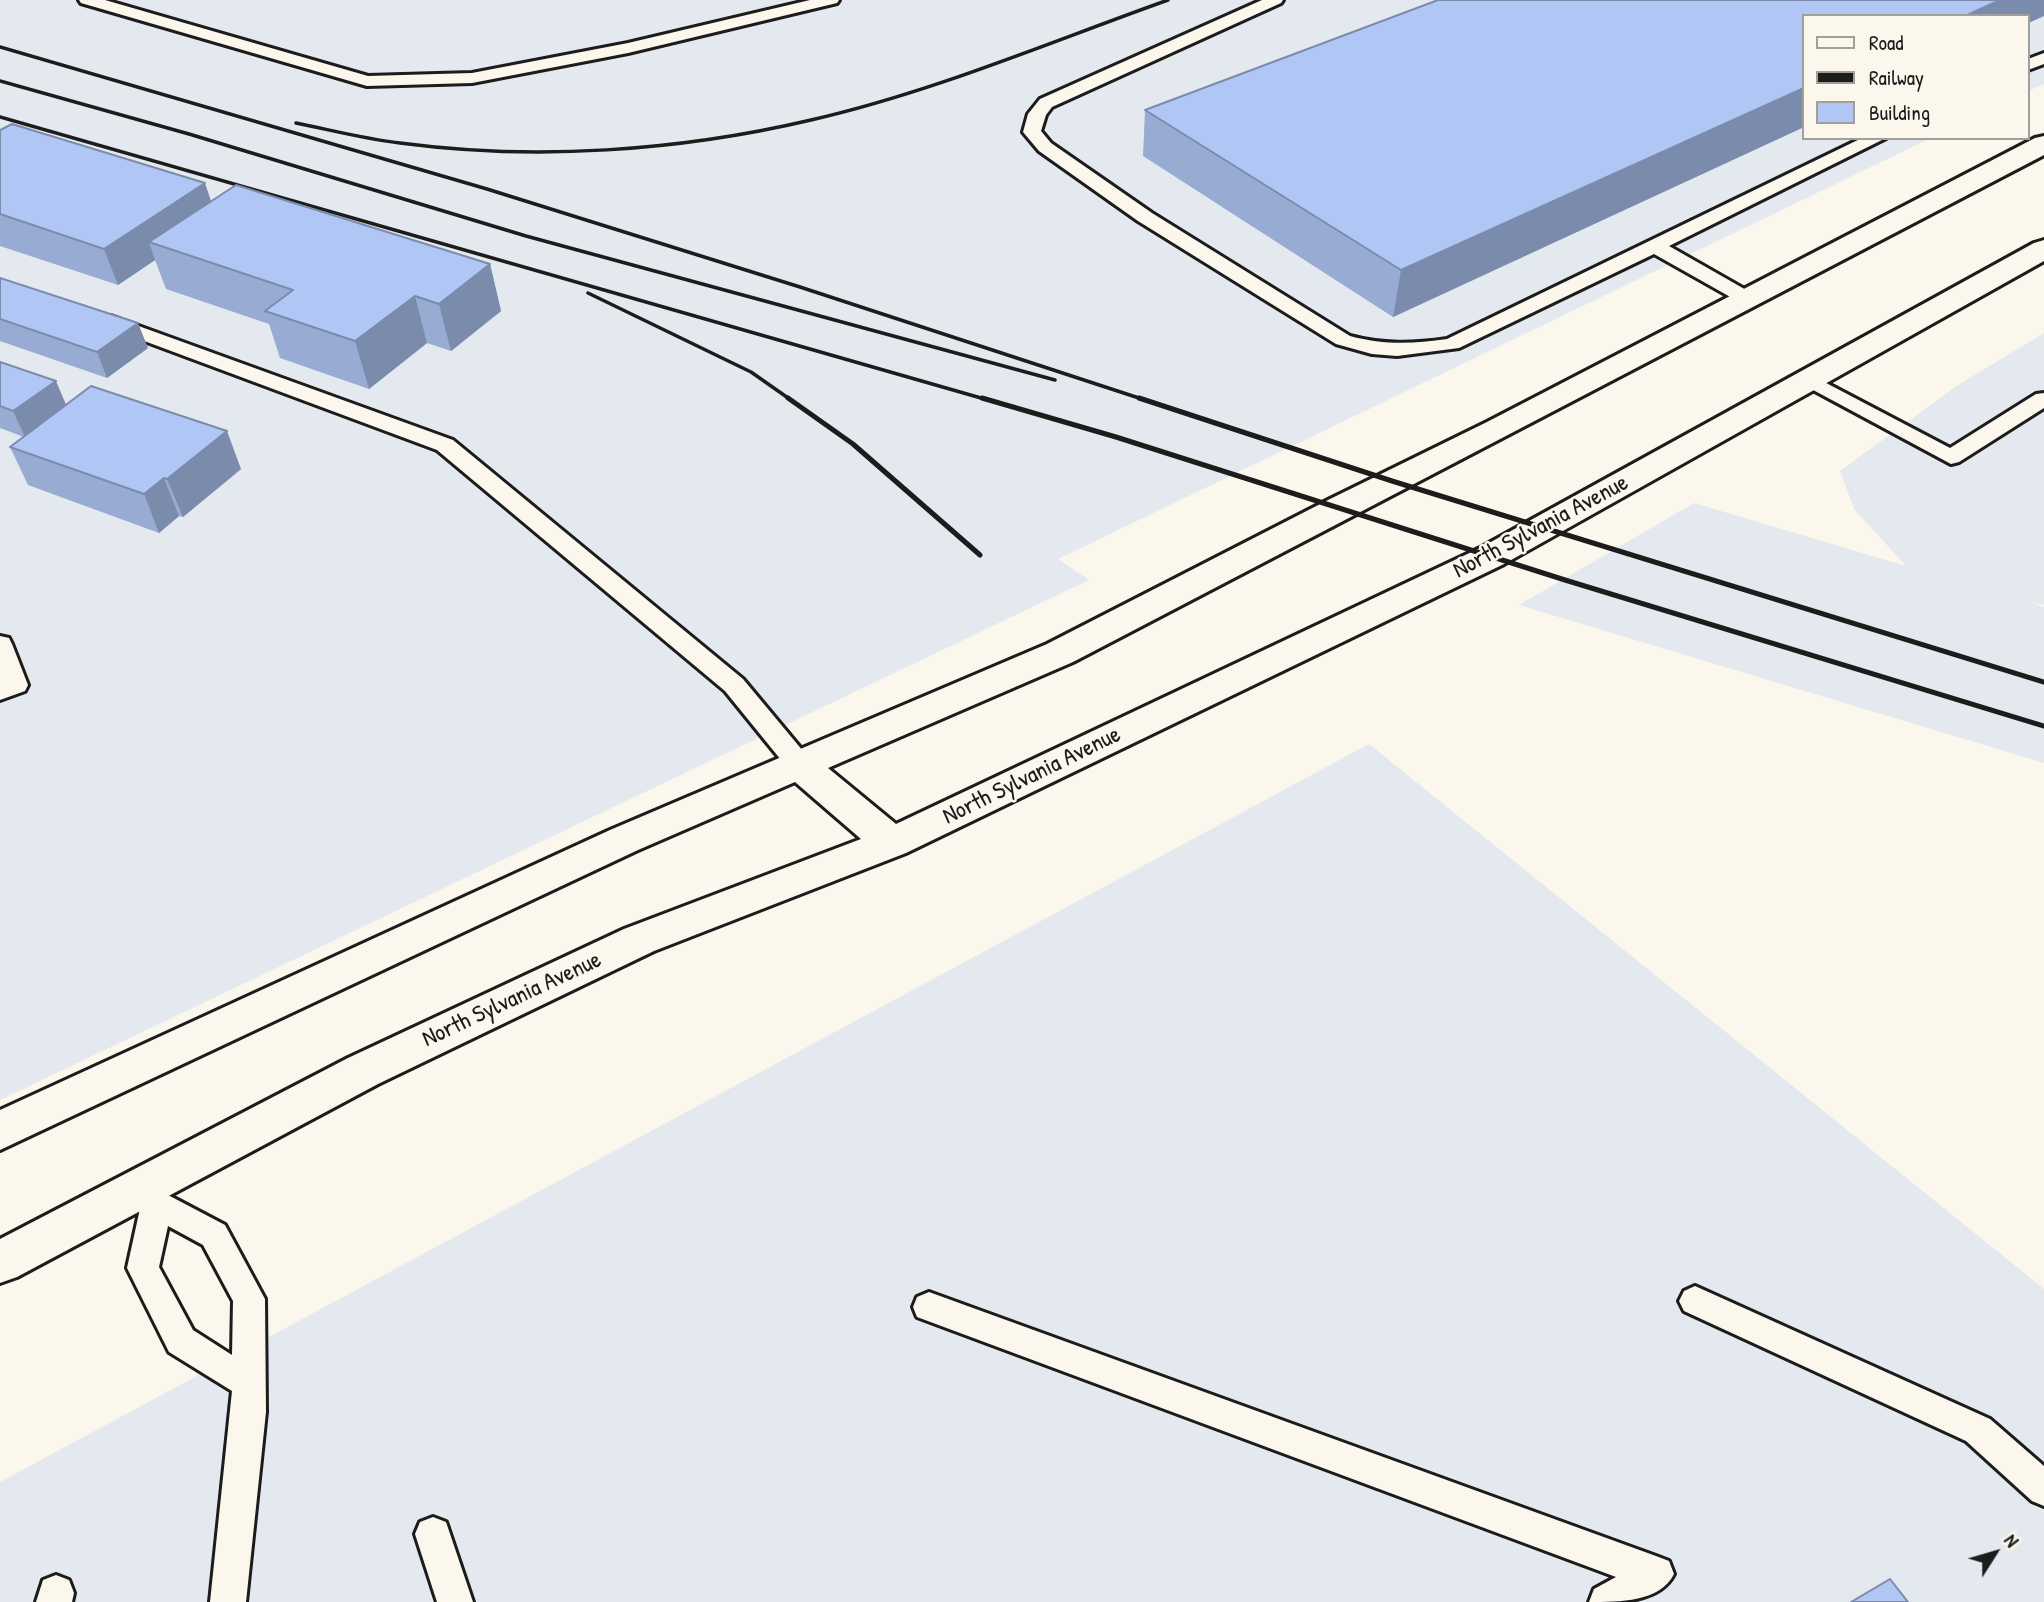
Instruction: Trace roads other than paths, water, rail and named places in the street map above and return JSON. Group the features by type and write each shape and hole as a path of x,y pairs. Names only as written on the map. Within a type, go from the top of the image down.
{"main road":[{"path":"0,1131 612,846 1060,653 2044,144"},
{"name":"North Sylvania Avenue","path":"0,1262 152,1194 363,1071 639,940 892,843 1492,556 2044,249"},
{"path":"799,764 892,843"}],"lane":[{"path":"88,0 366,81 472,78 628,48 831,0"},
{"path":"1275,0 1046,103 1037,114 1032,132 1045,147 1145,217 1343,340 1374,350 1412,351 1451,344 1873,140"},
{"path":"1654,246 1748,299"},
{"path":"91,314 445,445 734,685 799,764"},
{"path":"1809,380 1951,457 2044,400"},
{"path":"0,644 16,685 0,691"},
{"path":"228,1602 250,1384 249,1299 214,1235 152,1194 143,1268 149,1280 181,1340 250,1384"},
{"path":"1695,1301 1978,1430 2044,1489"},
{"path":"929,1307 1656,1574 1606,1602"},
{"path":"433,1534 455,1602"}],"railway":[{"path":"296,123 387,141 503,151 607,150 710,139 761,131 857,109 991,65 1168,0"},
{"path":"0,47 487,189 800,287 1145,400"},
{"path":"0,81 189,134 526,236 1055,380"},
{"path":"0,117 988,400"},
{"path":"588,293 751,372 791,400"},
{"path":"788,398 853,444 980,555"},
{"path":"982,398 1116,437 1565,580 2044,726"},
{"path":"1139,398 1392,481 2044,682"}]}
